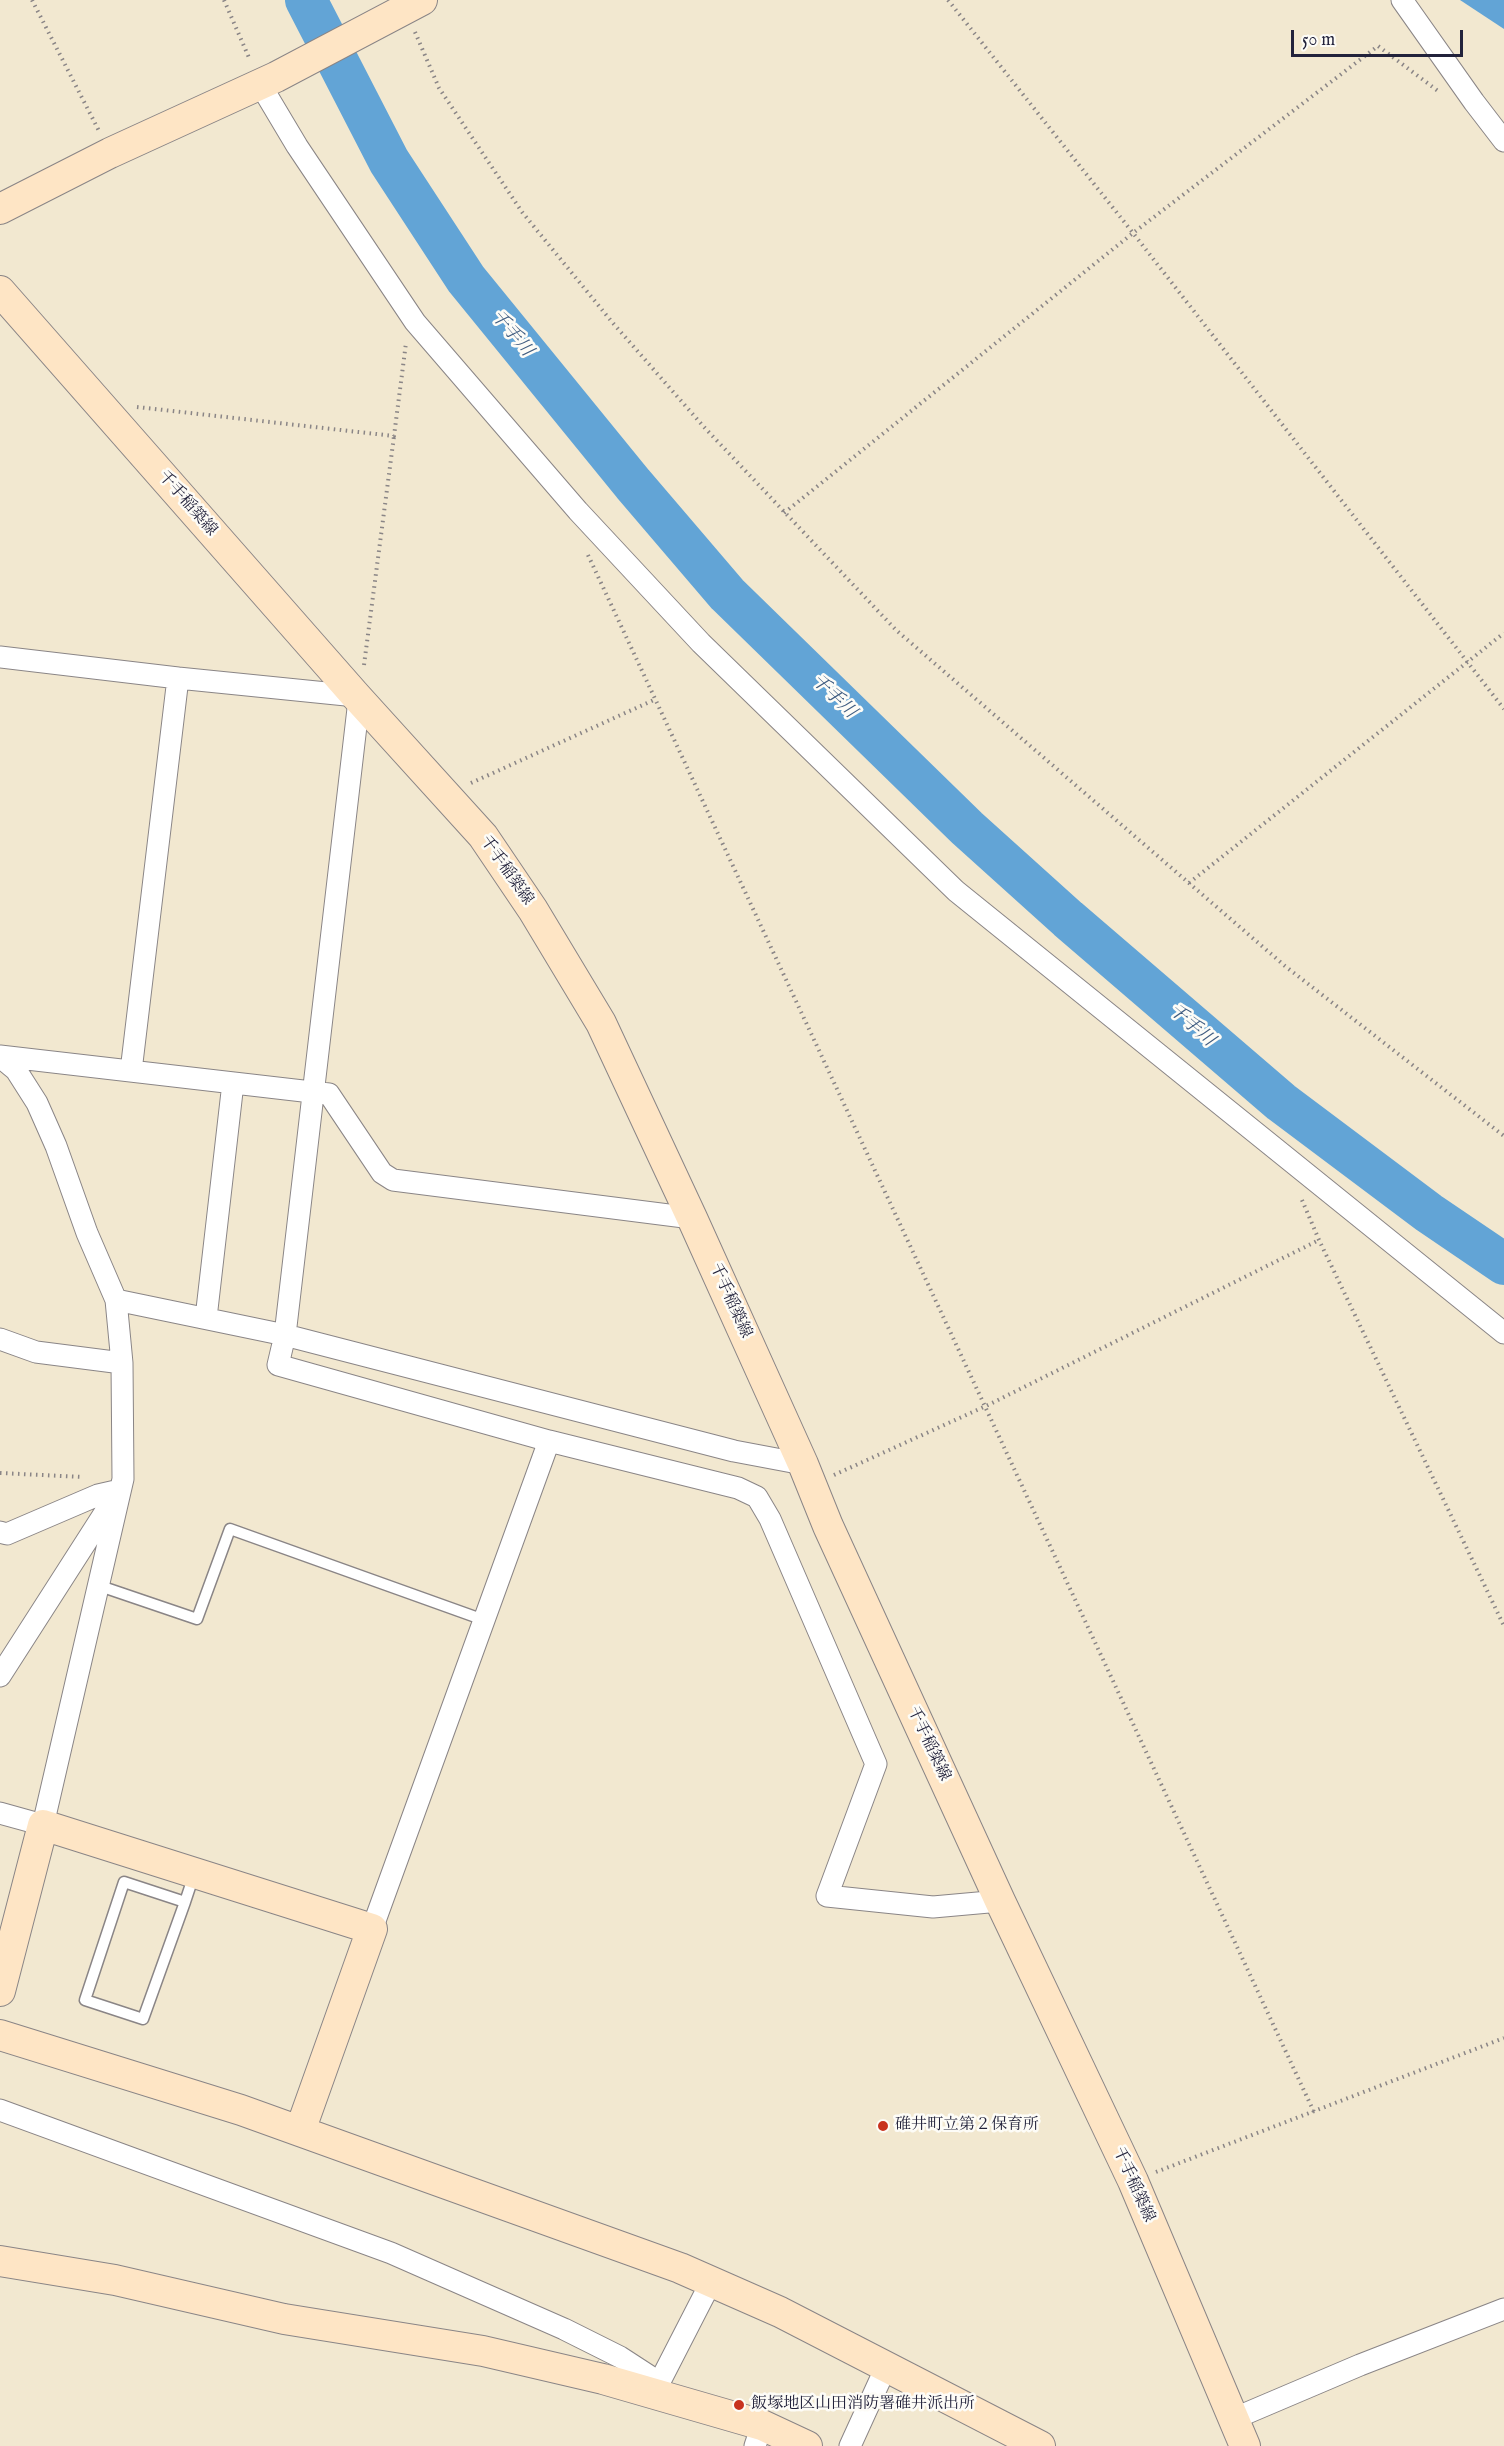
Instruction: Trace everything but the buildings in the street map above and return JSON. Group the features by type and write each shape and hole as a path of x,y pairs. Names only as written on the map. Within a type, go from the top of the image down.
{"street":[{"path":"1402,0 1504,141"},
{"path":"0,209 110,153 268,80 406,9"},
{"path":"268,80 297,146 410,314 578,511 701,643 956,891 1504,1333"},
{"name":"千手稲築線","path":"0,291 489,845 533,910 601,1023 692,1218 832,1536 1000,1901 1133,2181 1245,2446"},
{"path":"0,657 358,698 314,1092 285,1335 279,1365 549,1441 738,1488 757,1497 770,1519 876,1764 827,1896 933,1908 1000,1901"},
{"path":"131,1071 178,678"},
{"path":"0,1057 329,1094 382,1173 393,1180 692,1218"},
{"path":"0,1057 16,1070 37,1103 56,1146 87,1233 116,1300 122,1363 121,1485 43,1825 0,1991"},
{"path":"206,1318 233,1083"},
{"path":"116,1300 285,1335 734,1451 807,1475"},
{"path":"0,1339 36,1352 122,1363"},
{"path":"300,2131 549,1441"},
{"path":"0,1532 7,1534 121,1485"},
{"path":"0,1676 121,1485"},
{"path":"0,1813 372,1929"},
{"path":"0,2035 241,2110 680,2268 780,2312 1040,2446"},
{"path":"0,2110 391,2253 620,2356 657,2388"},
{"path":"0,2261 115,2280 284,2319 483,2351 603,2379 657,2388 758,2435 807,2446"},
{"path":"657,2388 711,2282"},
{"path":"1233,2419 1360,2365 1504,2309"},
{"path":"850,2446 886,2367"}],"lane":[{"path":"97,1585 196,1619 230,1529 484,1620"},
{"path":"185,1902 124,1882 85,2000 143,2019 185,1902 195,1872"}],"path":[{"path":"32,0 110,153"},
{"path":"224,0 268,80"},
{"path":"948,0 1504,709"},
{"path":"406,9 439,88 522,212 612,322 704,427 896,630 1285,966 1504,1137"},
{"path":"784,513 1133,233 1378,46 1452,103 1474,102"},
{"path":"358,698 410,314"},
{"path":"98,402 394,436"},
{"path":"586,550 1314,2112"},
{"path":"1188,883 1504,633"},
{"path":"446,795 656,699"},
{"path":"807,1475 986,1406 1319,1240 1504,1626"},
{"path":"0,1473 121,1485"},
{"path":"1133,2181 1504,2038"}],"water":[{"path":"1460,0 1504,0 1504,29"}],"waterway":[{"name":"千手川","path":"306,0 389,161 466,279 633,484 727,594 967,828 1068,919 1281,1102 1429,1213 1504,1264"}],"place":[{"name":"碓井町立第２保育所","path":"883,2126"},
{"name":"飯塚地区山田消防署碓井派出所","path":"739,2405"}]}
